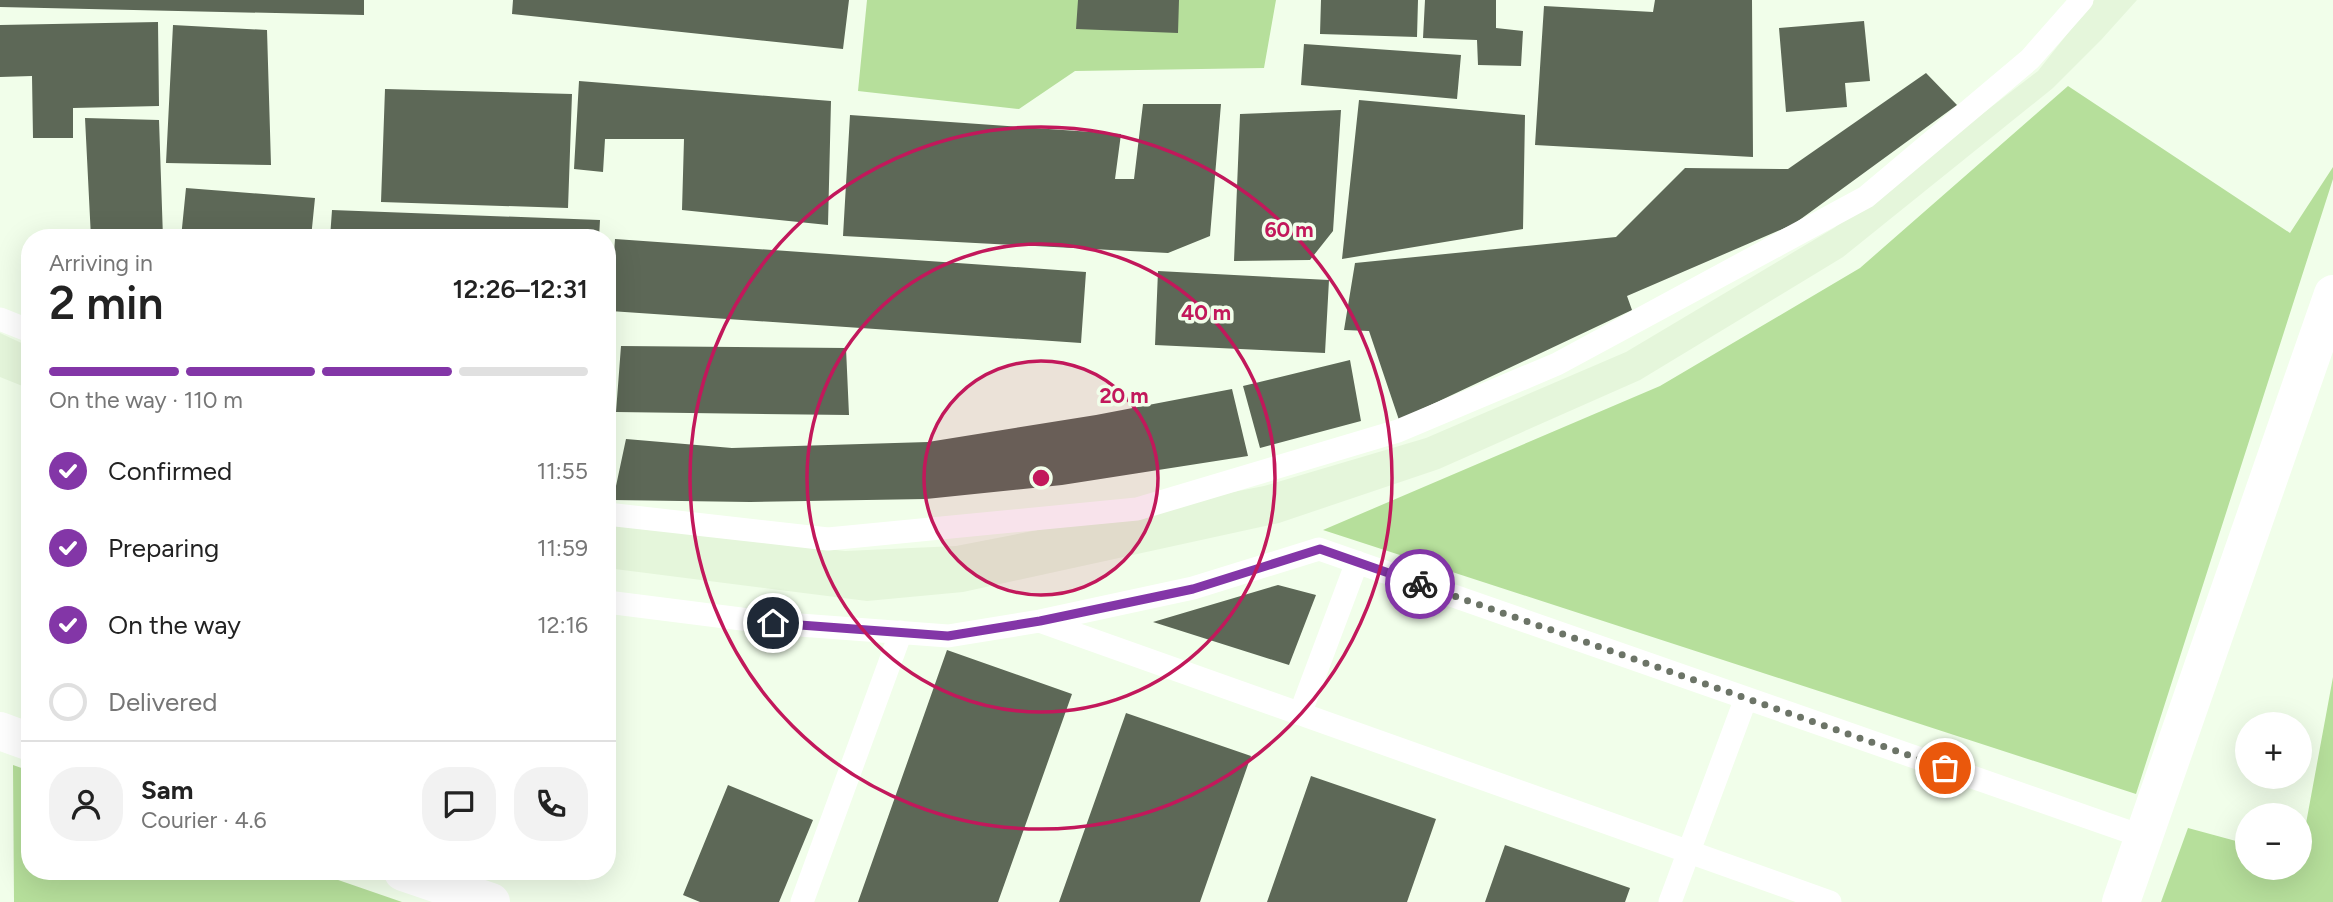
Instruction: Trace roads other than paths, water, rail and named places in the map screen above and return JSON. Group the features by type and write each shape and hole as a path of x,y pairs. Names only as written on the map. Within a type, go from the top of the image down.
{"street":[{"path":"2121,902 2333,294"},
{"path":"0,732 21,739"},
{"path":"426,880 491,902"}],"lane":[{"path":"616,515 828,539 1137,509 1398,432 1557,364 1866,197 2030,59 2082,0"},
{"path":"0,319 21,327"},
{"path":"616,603 773,623 948,636 1040,621 1193,589 1320,549 2144,837"},
{"path":"1300,714 1357,562"},
{"path":"1040,621 1830,902"},
{"path":"802,902 901,632"},
{"path":"1670,902 1746,698"}]}
